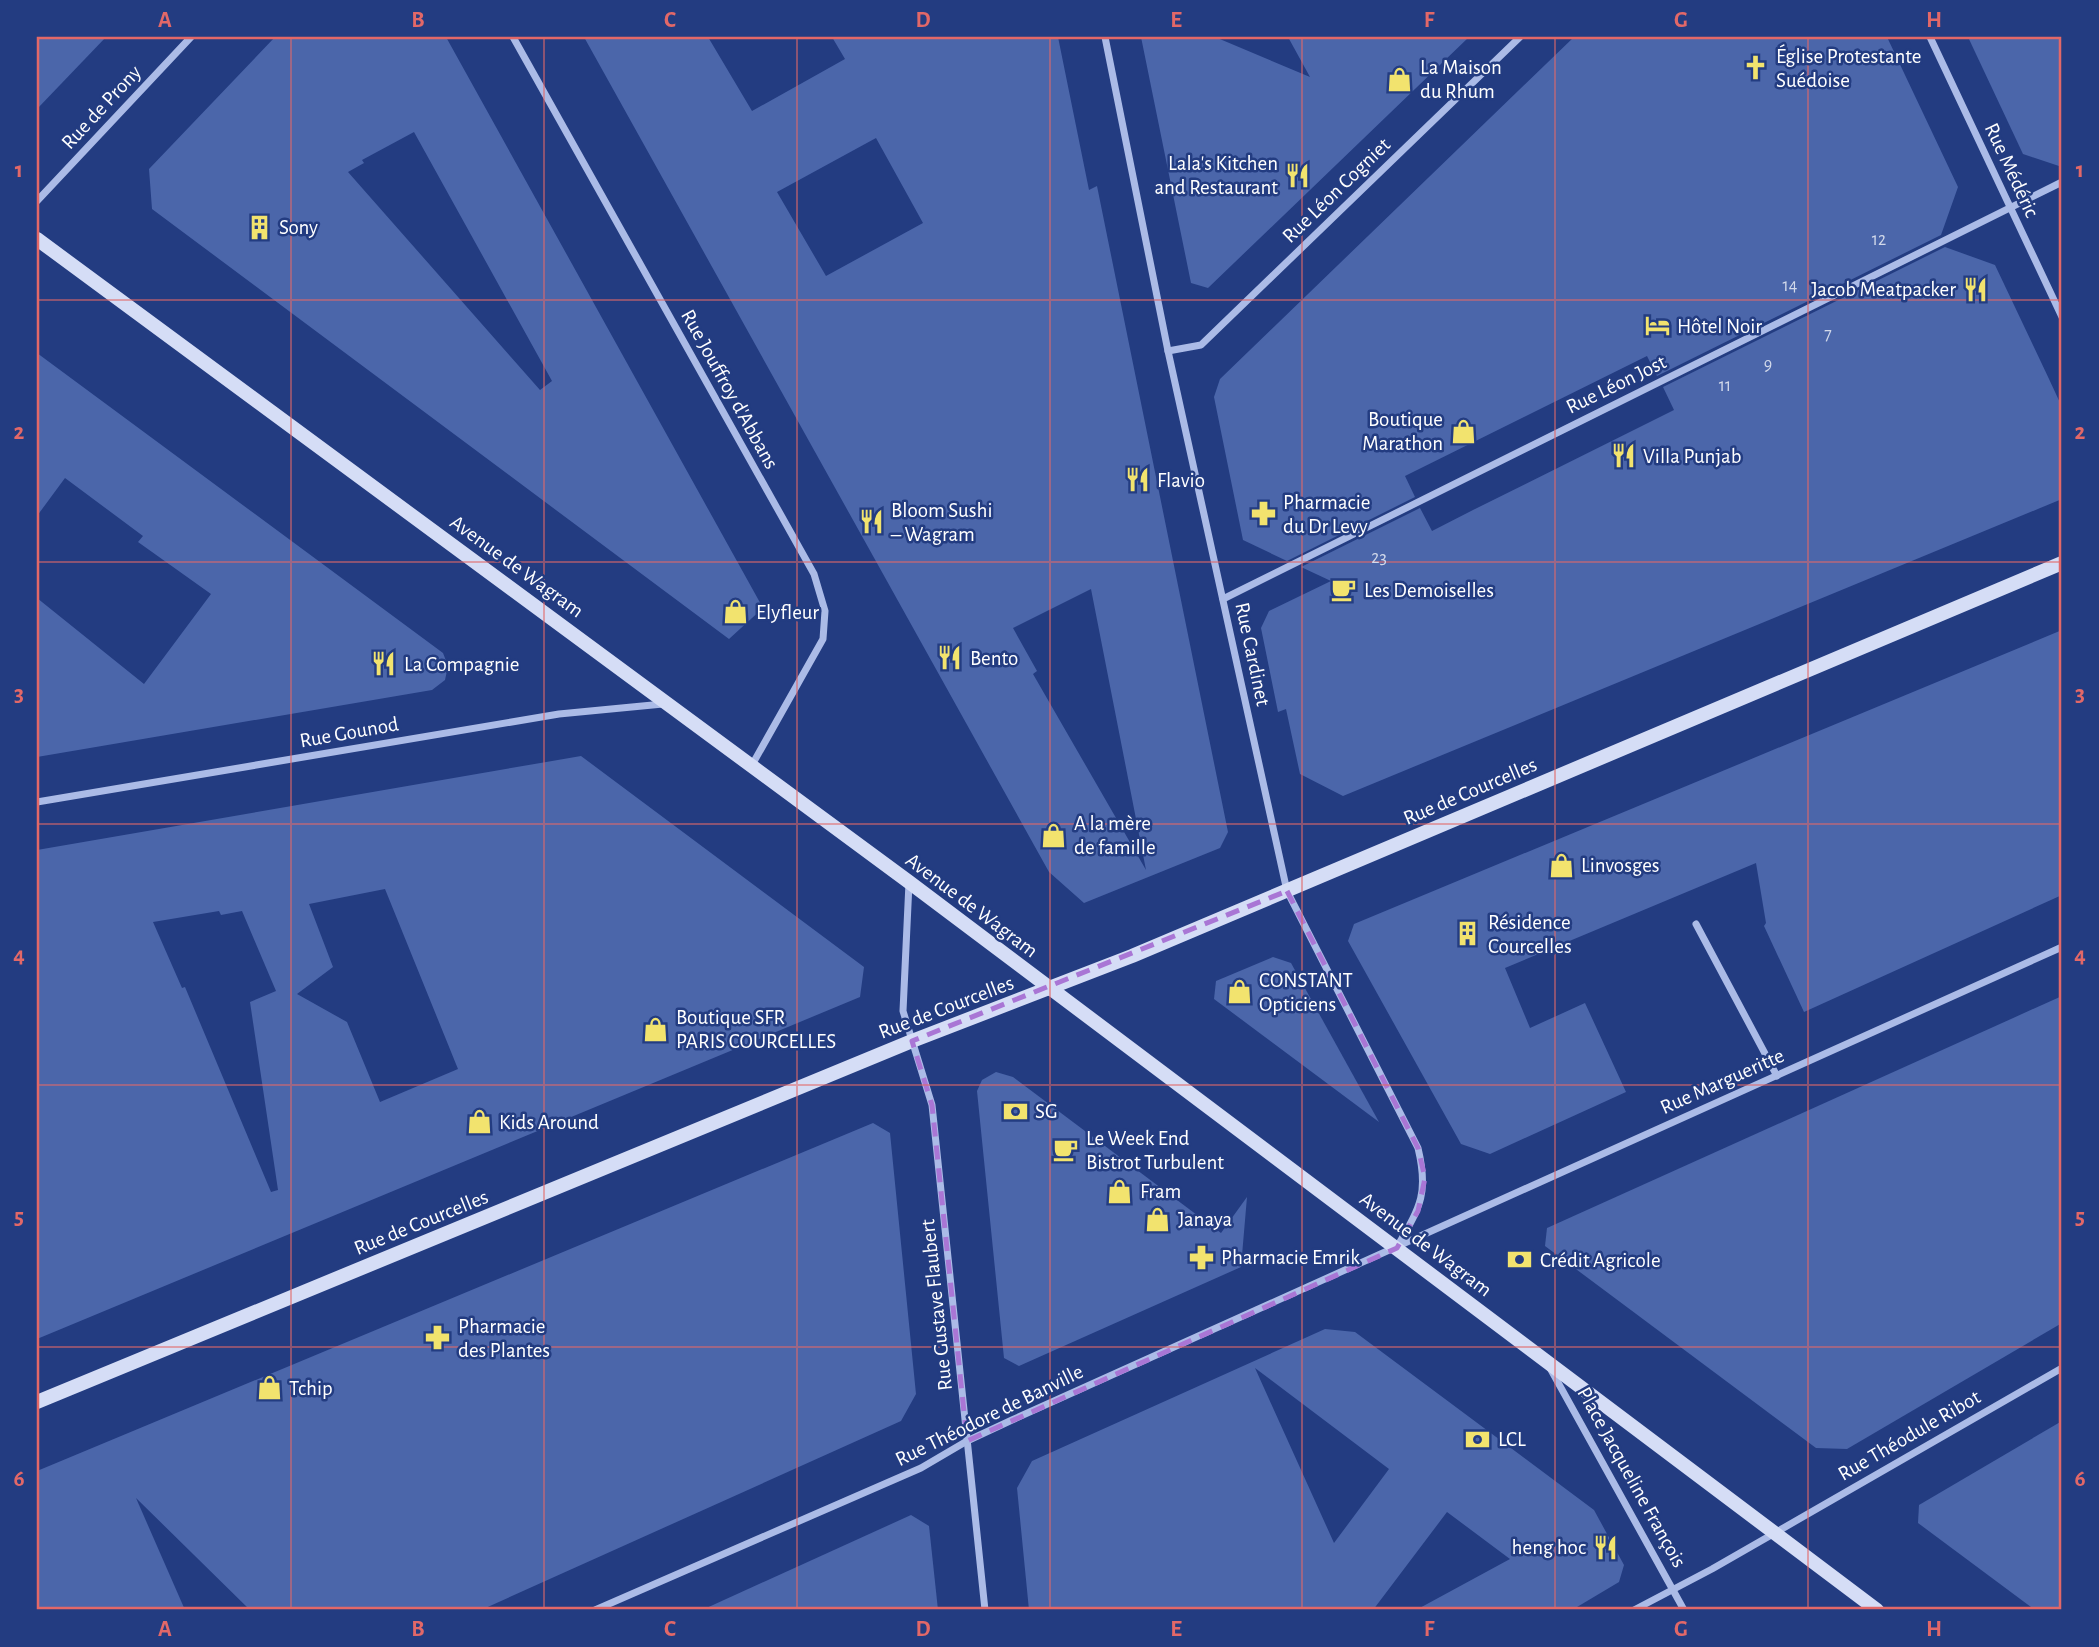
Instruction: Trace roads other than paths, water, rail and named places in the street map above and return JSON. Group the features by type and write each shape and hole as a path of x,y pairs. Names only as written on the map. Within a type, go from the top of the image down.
{"main road":[{"name":"Avenue de Wagram","path":"37,239 909,882 1049,990 1877,1610"},
{"name":"Rue de Courcelles","path":"37,1402 912,1041 1049,990 2062,564"}],"street":[{"name":"Rue de Prony","path":"37,201 191,37"},
{"name":"Rue Jouffroy d'Abbans","path":"513,37 814,574 825,611 823,639 751,765"},
{"name":"Rue Cardinet","path":"1105,37 1168,351 1287,891 1418,1148 1425,1178 1423,1189 1418,1211 1397,1248"},
{"name":"Rue Léon Cogniet","path":"1168,351 1201,345 1520,37"},
{"name":"Rue Médéric","path":"1930,37 2062,317"},
{"name":"Rue Léon Jost","path":"1223,599 2062,182"},
{"name":"Rue Gounod","path":"37,802 559,714 667,703"},
{"name":"Rue Gustave Flaubert","path":"909,882 903,1010 932,1105 985,1610"},
{"path":"1696,924 1777,1076"},
{"name":"Rue Margueritte","path":"1397,1248 2062,947"},
{"name":"Rue Théodore de Banville","path":"595,1610 921,1468 967,1441 1397,1248"},
{"name":"Place Jacqueline François","path":"1545,1359 1674,1587 1774,1534"},
{"name":"Rue Théodule Ribot","path":"1774,1534 2062,1368"},
{"path":"1634,1610 1674,1587 1684,1610"}],"place":[{"name":"Église Protestante Suédoise","path":"1756,68"},
{"name":"La Maison du Rhum","path":"1400,79"},
{"name":"Lala's Kitchen and Restaurant","path":"1298,175"},
{"name":"Sony","path":"259,227"},
{"name":"Jacob Meatpacker","path":"1976,289"},
{"name":"Hôtel Noir","path":"1657,326"},
{"name":"Boutique Marathon","path":"1463,431"},
{"name":"Villa Punjab","path":"1623,456"},
{"name":"Flavio","path":"1137,480"},
{"name":"Pharmacie du Dr Levy","path":"1263,514"},
{"name":"Bloom Sushi – Wagram","path":"871,522"},
{"name":"Les Demoiselles","path":"1344,590"},
{"name":"Elyfleur","path":"736,612"},
{"name":"Bento","path":"950,658"},
{"name":"La Compagnie","path":"384,664"},
{"name":"A la mère de famille","path":"1054,835"},
{"name":"Linvosges","path":"1561,865"},
{"name":"Résidence Courcelles","path":"1468,934"},
{"name":"CONSTANT Opticiens","path":"1239,992"},
{"name":"Boutique SFR PARIS COURCELLES","path":"656,1029"},
{"name":"SG","path":"1015,1111"},
{"name":"Kids Around","path":"479,1122"},
{"name":"Le Week End Bistrot Turbulent","path":"1066,1150"},
{"name":"Fram","path":"1120,1191"},
{"name":"Janaya","path":"1158,1219"},
{"name":"Pharmacie Emrik","path":"1201,1257"},
{"name":"Crédit Agricole","path":"1520,1260"},
{"name":"Pharmacie des Plantes","path":"438,1338"},
{"name":"Tchip","path":"269,1388"},
{"name":"LCL","path":"1478,1439"},
{"name":"heng hoc","path":"1606,1547"}]}
